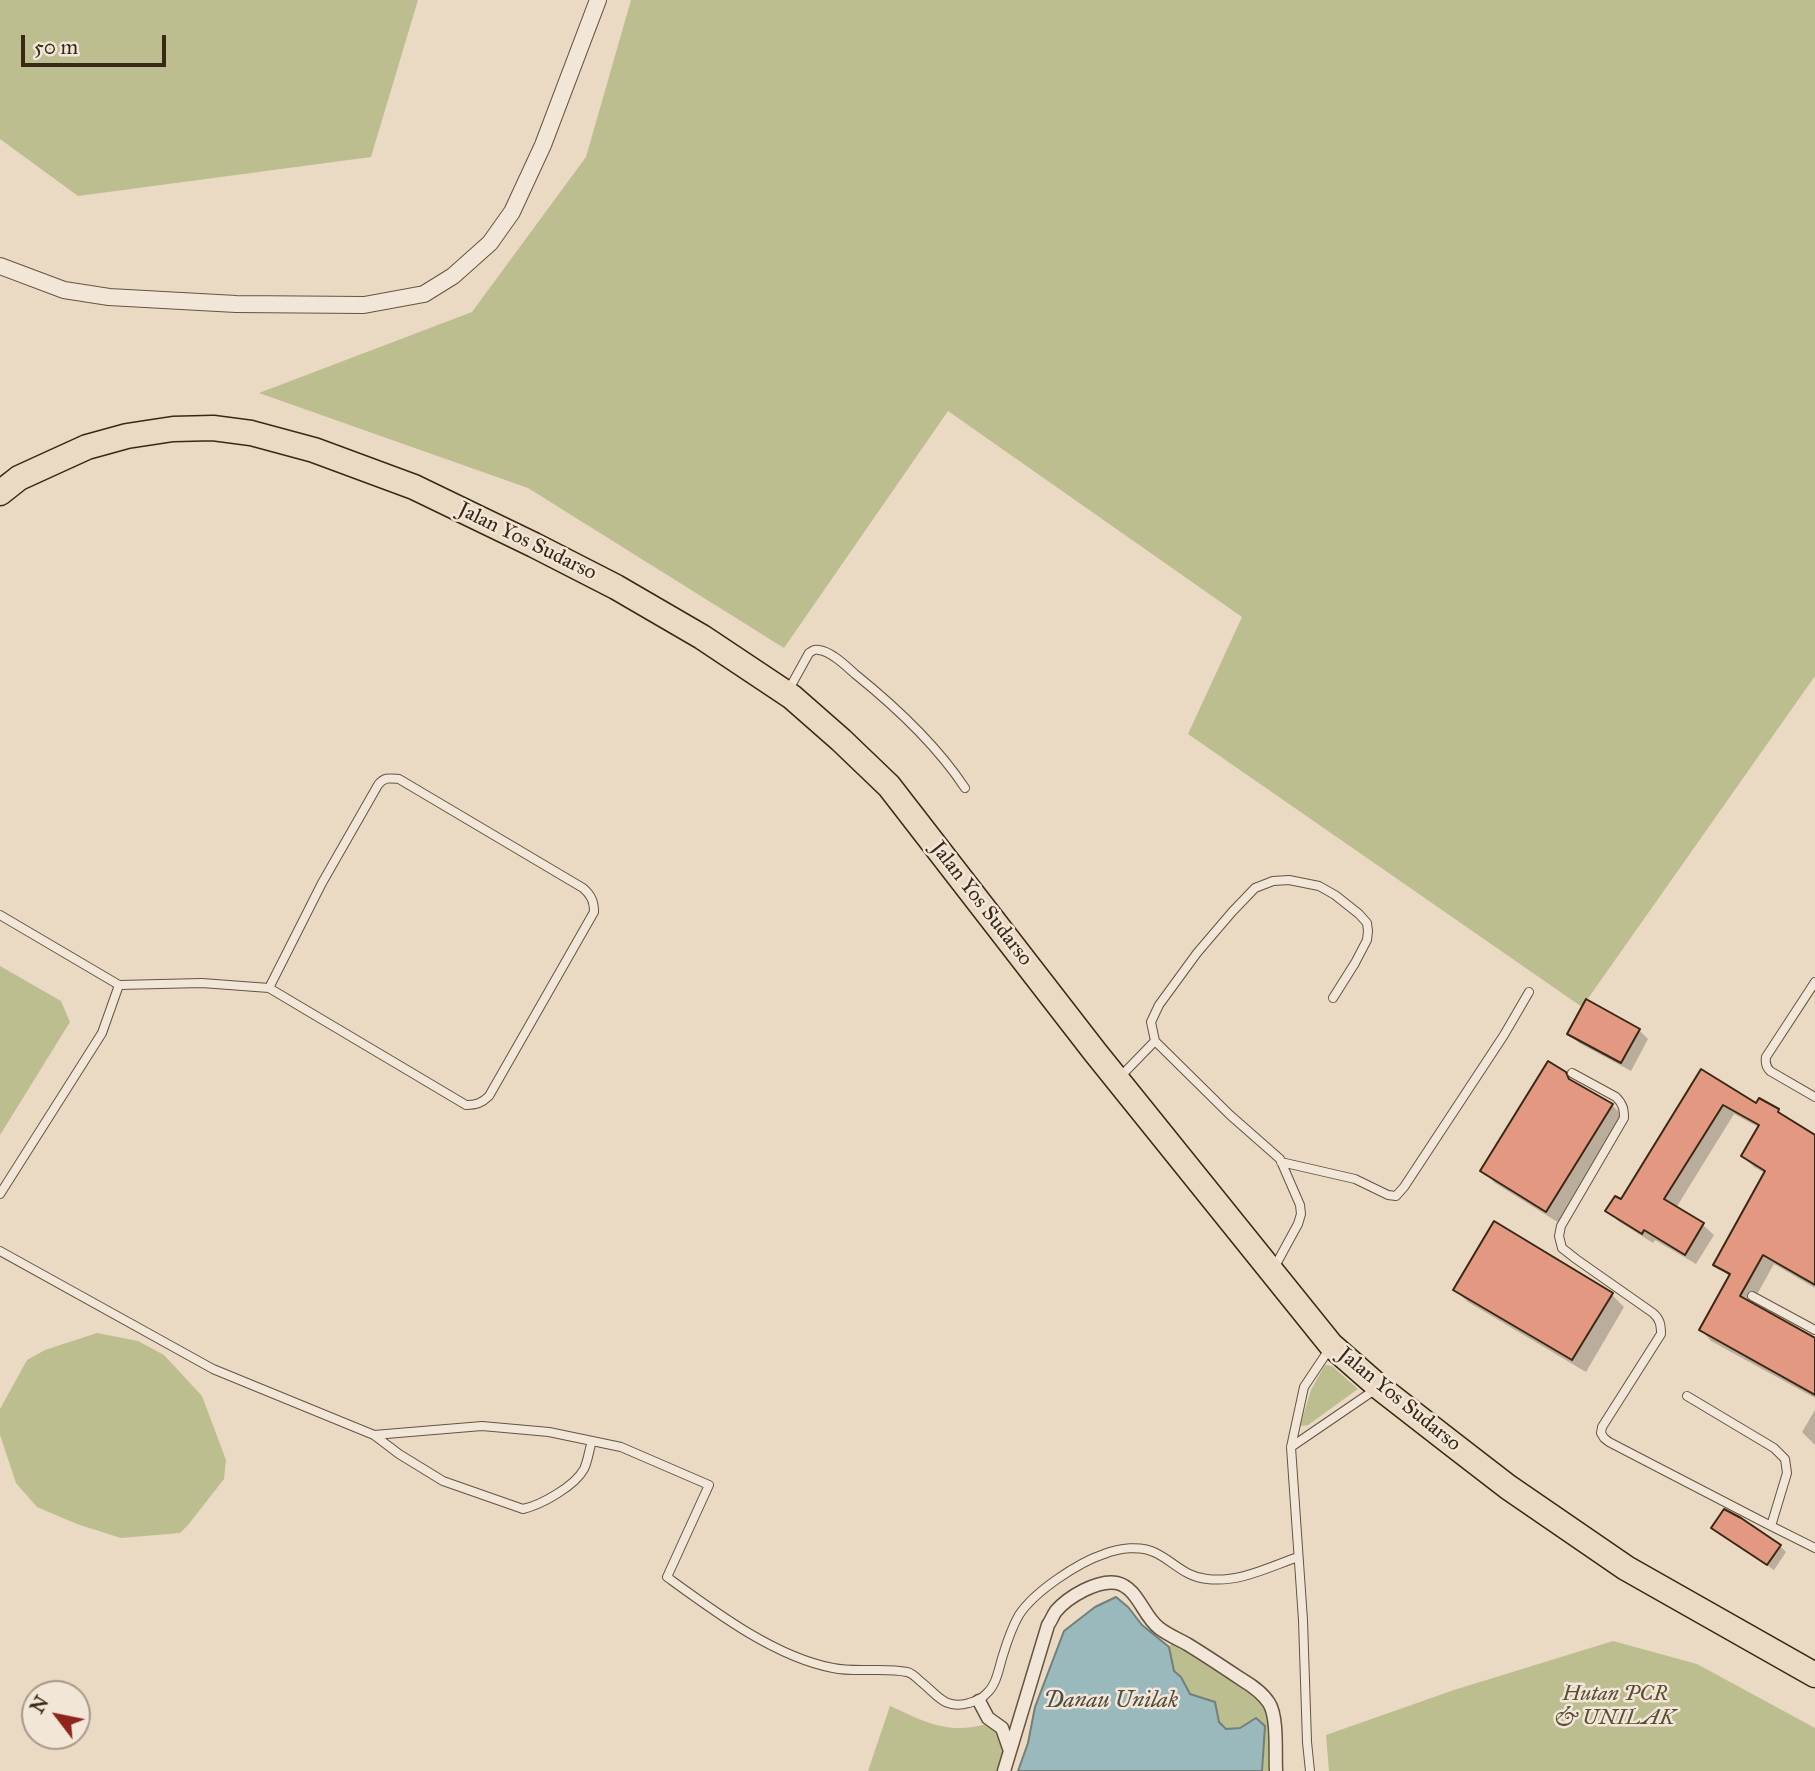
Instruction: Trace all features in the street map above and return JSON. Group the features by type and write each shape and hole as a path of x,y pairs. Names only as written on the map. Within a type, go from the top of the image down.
{"main road":[{"name":"Jalan Yos Sudarso","path":"0,493 19,478 87,447 127,436 173,429 213,428 251,433 314,450 414,487 616,587 702,637 787,694 841,740 888,786 1117,1079 1332,1345 1379,1387 1508,1487 1626,1568 1815,1675"}],"street":[{"path":"0,266 64,290 109,297 236,304 363,305 424,294 453,276 490,243 512,212 543,145 598,0"},
{"path":"1004,1771 1048,1625 1055,1612 1071,1597 1107,1581 1120,1583 1127,1588 1157,1627 1263,1695 1271,1705 1274,1722 1276,1771"},
{"path":"979,1701 988,1718 1002,1728 1010,1751"}],"lane":[{"path":"787,694 809,653 812,650 822,650 840,661 880,694 930,743 953,769 965,788"},
{"path":"0,915 119,985 202,983 269,988 466,1105 476,1105 489,1096 594,912 594,906 591,895 583,887 399,779 382,779 341,850 269,988"},
{"path":"1272,1270 1301,1214 1300,1205 1281,1161 1154,1041 1151,1022 1159,1004 1232,912 1255,888 1273,881 1289,880 1319,886 1335,895 1367,923 1367,940 1333,998"},
{"path":"1815,982 1765,1062 1770,1072 1815,1097"},
{"path":"0,1194 102,1033 119,985"},
{"path":"1281,1161 1355,1179 1388,1195 1396,1196 1504,1035 1529,992"},
{"path":"1117,1079 1154,1041"},
{"path":"1572,1073 1616,1097 1624,1109 1623,1118 1561,1226 1559,1236 1562,1248 1653,1313 1661,1325 1661,1334 1602,1427 1601,1433 1609,1442 1815,1548"},
{"path":"0,1251 213,1369 374,1435 443,1481 523,1509 536,1506 561,1492 584,1470 592,1441"},
{"path":"1752,1296 1815,1330"},
{"path":"1310,1771 1291,1447 1304,1387 1332,1345"},
{"path":"1291,1447 1379,1387"},
{"path":"1687,1396 1774,1448 1785,1459 1787,1473 1771,1526"},
{"path":"374,1435 482,1426 549,1432 621,1447 709,1485 667,1577 710,1609 788,1655 835,1669 910,1672 946,1704 960,1705 979,1701 990,1691 1018,1616 1027,1604 1041,1591 1082,1564 1104,1554 1121,1549 1153,1551 1182,1571 1207,1579 1234,1579 1298,1557"}],"green space":[{"path":"0,0 418,0 371,157 78,196 0,139"},
{"path":"631,0 1815,0 1815,676 1582,1007 1188,734 1242,617 948,411 784,648 528,488 259,393 472,312 586,157"},
{"path":"0,966 61,1001 70,1022 0,1135"},
{"path":"97,1333 138,1341 164,1355 202,1396 226,1460 224,1479 180,1533 121,1538 37,1507 16,1483 0,1435 0,1409 27,1360 45,1350"},
{"path":"1325,1365 1332,1366 1358,1389 1308,1425 1300,1426 1311,1390"},
{"name":"Hutan PCR & UNILAK","path":"1613,1641 1697,1664 1815,1728 1815,1771 1329,1771 1326,1735 1454,1690"},
{"path":"1172,1643 1243,1689 1259,1696 1269,1716 1274,1771 1263,1771 1264,1726 1256,1718 1240,1728 1226,1729 1219,1722 1215,1702 1190,1694 1181,1677 1174,1671 1169,1647"},
{"path":"890,1706 937,1725 960,1728 987,1724 1006,1745 999,1771 868,1771"}],"water":[{"name":"Danau Unilak","path":"1116,1597 1142,1625 1169,1647 1174,1671 1181,1677 1190,1694 1215,1702 1219,1722 1226,1729 1240,1728 1256,1718 1265,1726 1262,1771 1018,1771 1028,1743 1035,1707 1064,1631 1095,1607"}],"building":[{"path":"1586,999 1640,1029 1621,1063 1567,1034"},
{"path":"1548,1061 1566,1072 1569,1079 1613,1104 1546,1212 1480,1171"},
{"path":"1701,1069 1756,1103 1759,1098 1779,1109 1778,1112 1815,1135 1815,1285 1763,1255 1740,1296 1815,1338 1815,1395 1699,1330 1730,1274 1713,1265 1765,1171 1741,1156 1759,1125 1723,1105 1664,1199 1704,1223 1685,1255 1644,1230 1642,1234 1605,1211 1615,1196 1621,1199"},
{"path":"1494,1221 1613,1293 1572,1360 1453,1290"},
{"path":"1724,1509 1781,1545 1767,1565 1711,1528"}]}
